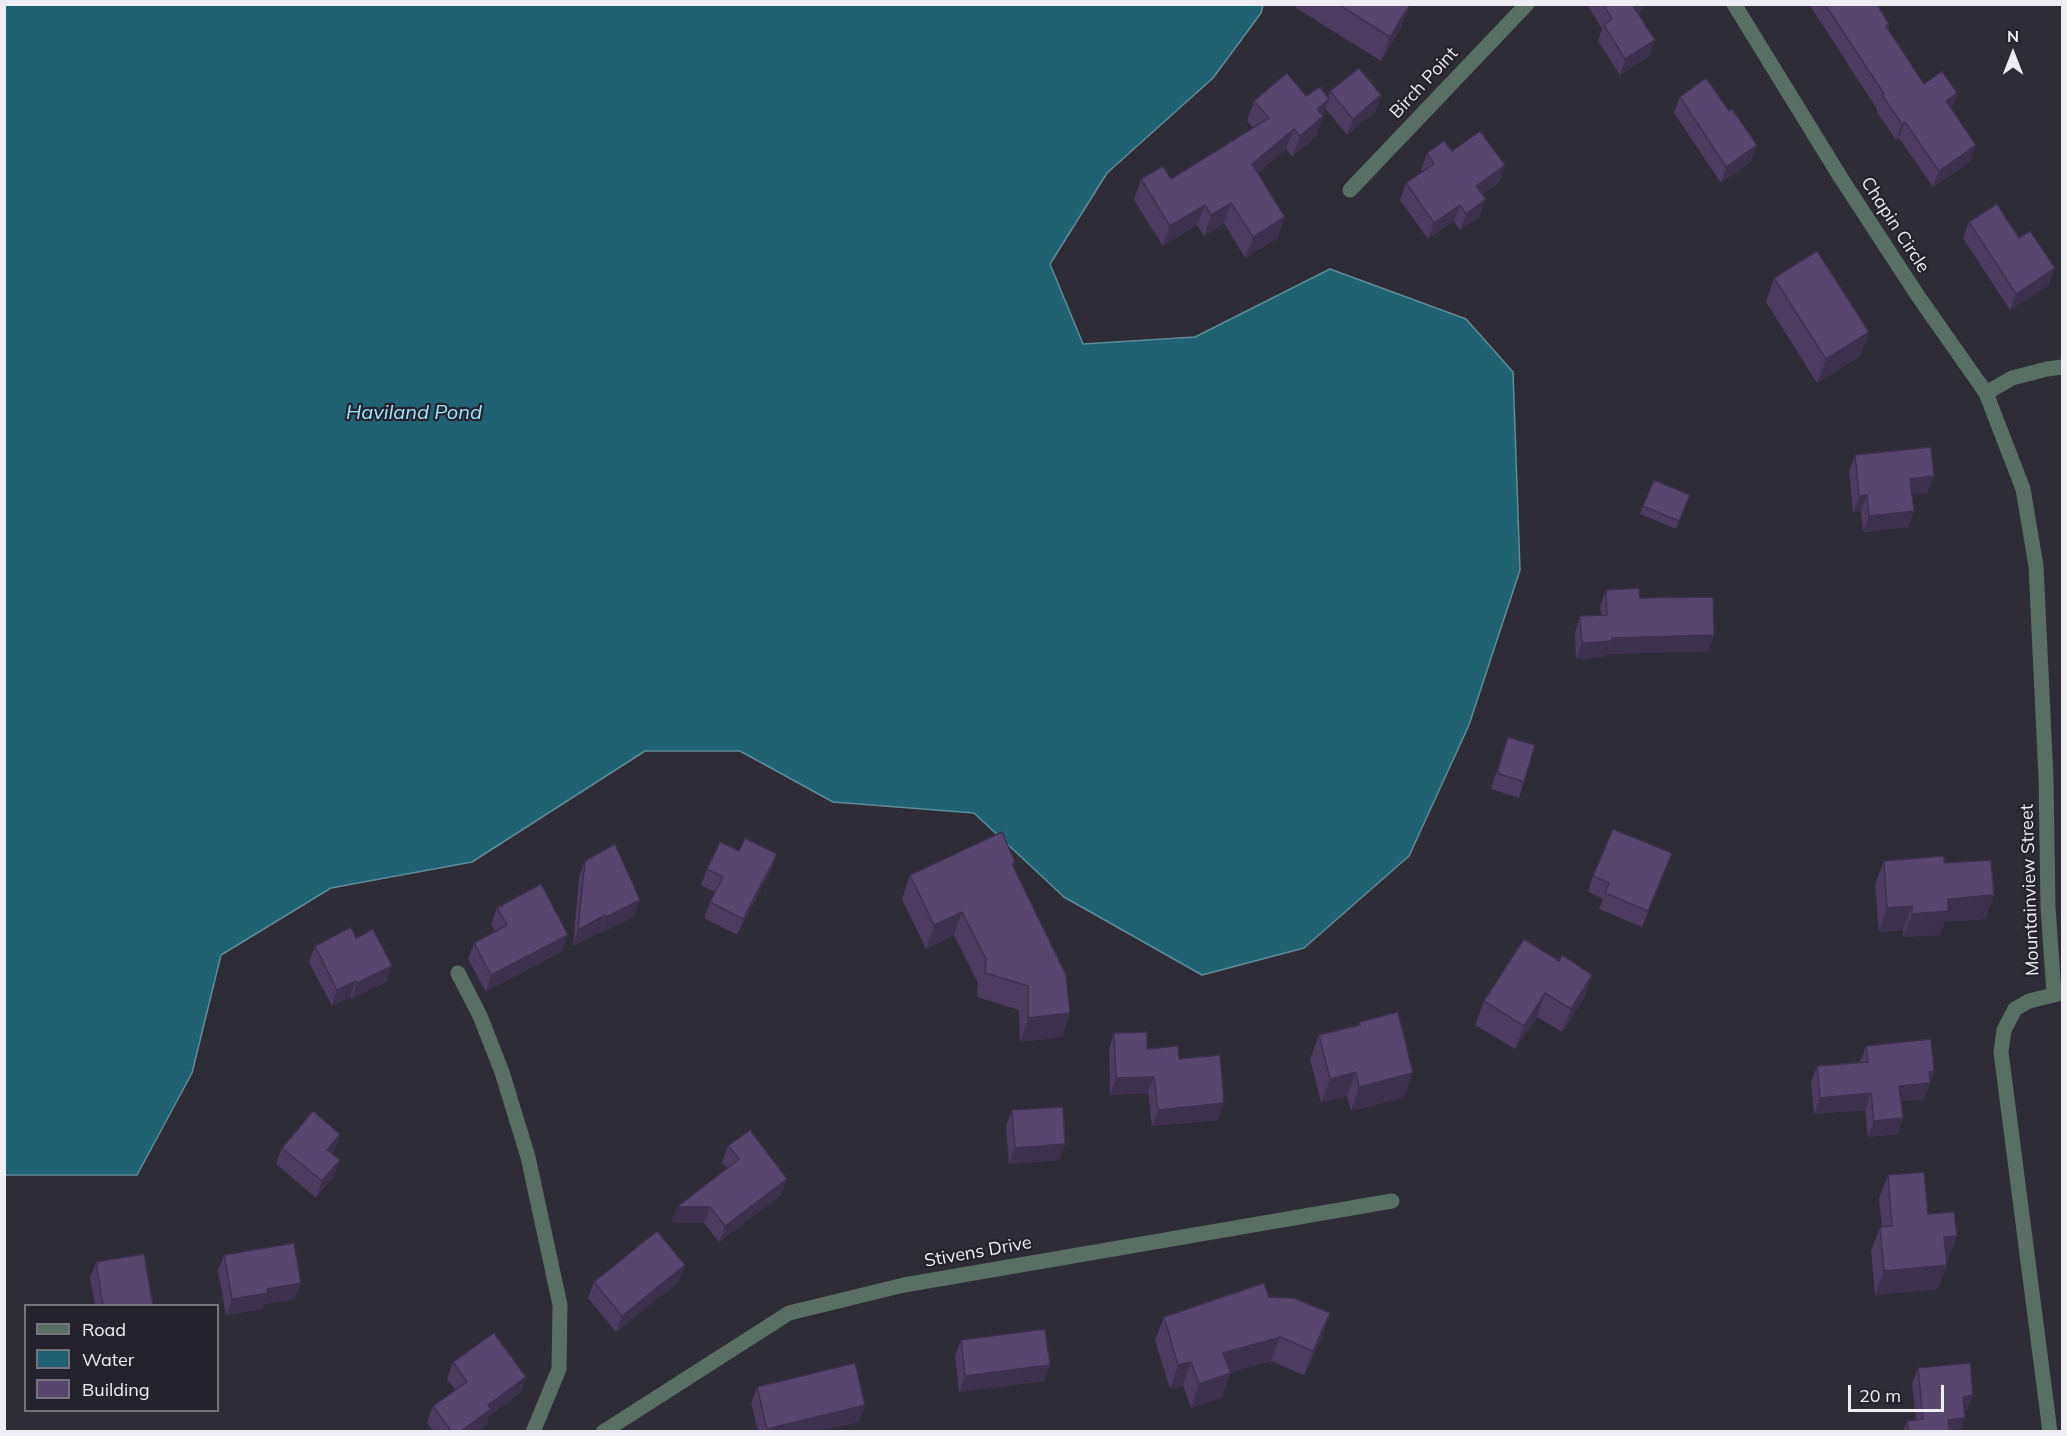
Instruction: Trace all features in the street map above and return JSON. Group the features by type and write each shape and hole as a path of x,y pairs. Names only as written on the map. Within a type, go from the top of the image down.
{"street":[{"name":"Birch Point","path":"1350,190 1527,4"},
{"name":"Chapin Circle","path":"1734,4 1841,178 1918,296 1986,393"},
{"path":"1986,393 2012,378 2047,369 2062,368"},
{"name":"Mountainview Street","path":"1986,393 2023,489 2036,566 2046,778 2048,907 2058,994 2029,1001 2015,1009 2004,1030 2001,1052 2050,1431"},
{"path":"458,972 480,1016 505,1082 528,1157 560,1305 559,1369 533,1431"},
{"name":"Stivens Drive","path":"603,1431 789,1313 904,1285 1392,1201"}],"water":[{"name":"Haviland Pond","path":"5,5 1263,5 1261,13 1213,78 1107,173 1050,264 1083,344 1195,337 1330,269 1466,319 1513,372 1520,570 1469,725 1409,856 1304,948 1202,975 1064,897 974,813 833,802 740,751 645,751 472,862 331,888 221,955 192,1073 137,1175 5,1175"}],"building":[{"path":"1338,4 1406,4 1409,6 1390,37"},
{"path":"1603,4 1632,4 1655,40 1625,59 1604,25 1612,19"},
{"path":"1825,4 1877,4 1889,24 1886,26 1924,84 1942,71 1957,93 1946,101 1976,145 1939,171 1905,122 1902,124 1882,95 1884,94"},
{"path":"1359,68 1381,95 1353,119 1330,91"},
{"path":"1287,73 1306,96 1320,87 1329,99 1317,109 1323,116 1300,136 1294,129 1252,164 1285,217 1253,237 1231,203 1211,215 1205,205 1170,226 1141,179 1163,166 1171,179 1269,118 1254,101"},
{"path":"1706,78 1729,111 1732,109 1757,145 1726,167 1680,97"},
{"path":"1480,131 1505,165 1476,186 1486,199 1466,214 1460,205 1434,223 1406,183 1434,164 1427,153 1444,141 1452,151"},
{"path":"1997,204 2019,238 2030,231 2055,268 2016,294 1969,222"},
{"path":"1817,251 1869,332 1826,359 1774,278"},
{"path":"1931,447 1934,476 1910,479 1914,511 1869,516 1867,495 1859,496 1855,455"},
{"path":"1654,480 1690,495 1679,521 1643,506"},
{"path":"1639,588 1640,598 1713,597 1714,635 1612,638 1612,641 1582,643 1580,616 1607,615 1606,590"},
{"path":"1508,737 1535,745 1524,782 1497,773"},
{"path":"1613,829 1672,853 1648,911 1605,893 1609,883 1593,876"},
{"path":"1002,832 1015,862 1012,864 1066,975 1070,1013 1028,1018 1028,986 985,973 986,959 962,912 934,925 910,875"},
{"path":"745,838 777,854 743,919 710,902 723,877 707,869 720,842 739,851"},
{"path":"615,844 640,900 578,930 585,861"},
{"path":"1944,856 1944,863 1991,860 1994,895 1948,899 1948,911 1912,914 1912,906 1887,908 1884,861"},
{"path":"541,884 568,935 491,975 474,943 507,925 497,908"},
{"path":"351,927 356,938 373,929 392,966 337,990 315,946"},
{"path":"1524,939 1559,961 1562,955 1592,975 1571,1009 1545,993 1524,1026 1484,1001"},
{"path":"1398,1012 1413,1073 1359,1087 1356,1072 1330,1079 1319,1035 1360,1025 1359,1022"},
{"path":"1147,1032 1147,1049 1178,1046 1179,1059 1220,1055 1224,1103 1158,1110 1154,1077 1116,1078 1114,1033"},
{"path":"1931,1039 1934,1071 1929,1072 1930,1083 1899,1086 1903,1118 1874,1121 1871,1093 1820,1098 1817,1066 1868,1062 1866,1046"},
{"path":"1063,1107 1065,1144 1015,1148 1012,1110"},
{"path":"313,1111 340,1134 327,1150 340,1160 322,1181 282,1148"},
{"path":"750,1130 787,1179 725,1226 710,1207 677,1207 739,1159 728,1146"},
{"path":"1924,1172 1928,1214 1954,1212 1957,1236 1944,1237 1947,1265 1884,1271 1880,1227 1892,1226 1888,1175"},
{"path":"657,1231 685,1265 622,1316 594,1282"},
{"path":"294,1243 301,1283 267,1289 268,1293 232,1299 224,1255"},
{"path":"144,1254 153,1304 103,1304 96,1262"},
{"path":"1264,1283 1269,1297 1294,1298 1330,1313 1313,1351 1280,1337 1223,1353 1231,1373 1199,1384 1191,1362 1178,1365 1164,1317"},
{"path":"1045,1329 1050,1365 965,1376 961,1340"},
{"path":"494,1333 526,1377 488,1405 491,1409 461,1431 451,1431 433,1406 467,1382 453,1362"},
{"path":"855,1363 865,1405 767,1429 757,1387"},
{"path":"1970,1363 1973,1395 1963,1397 1965,1418 1948,1420 1949,1431 1908,1431 1907,1421 1923,1419 1918,1368"}]}
